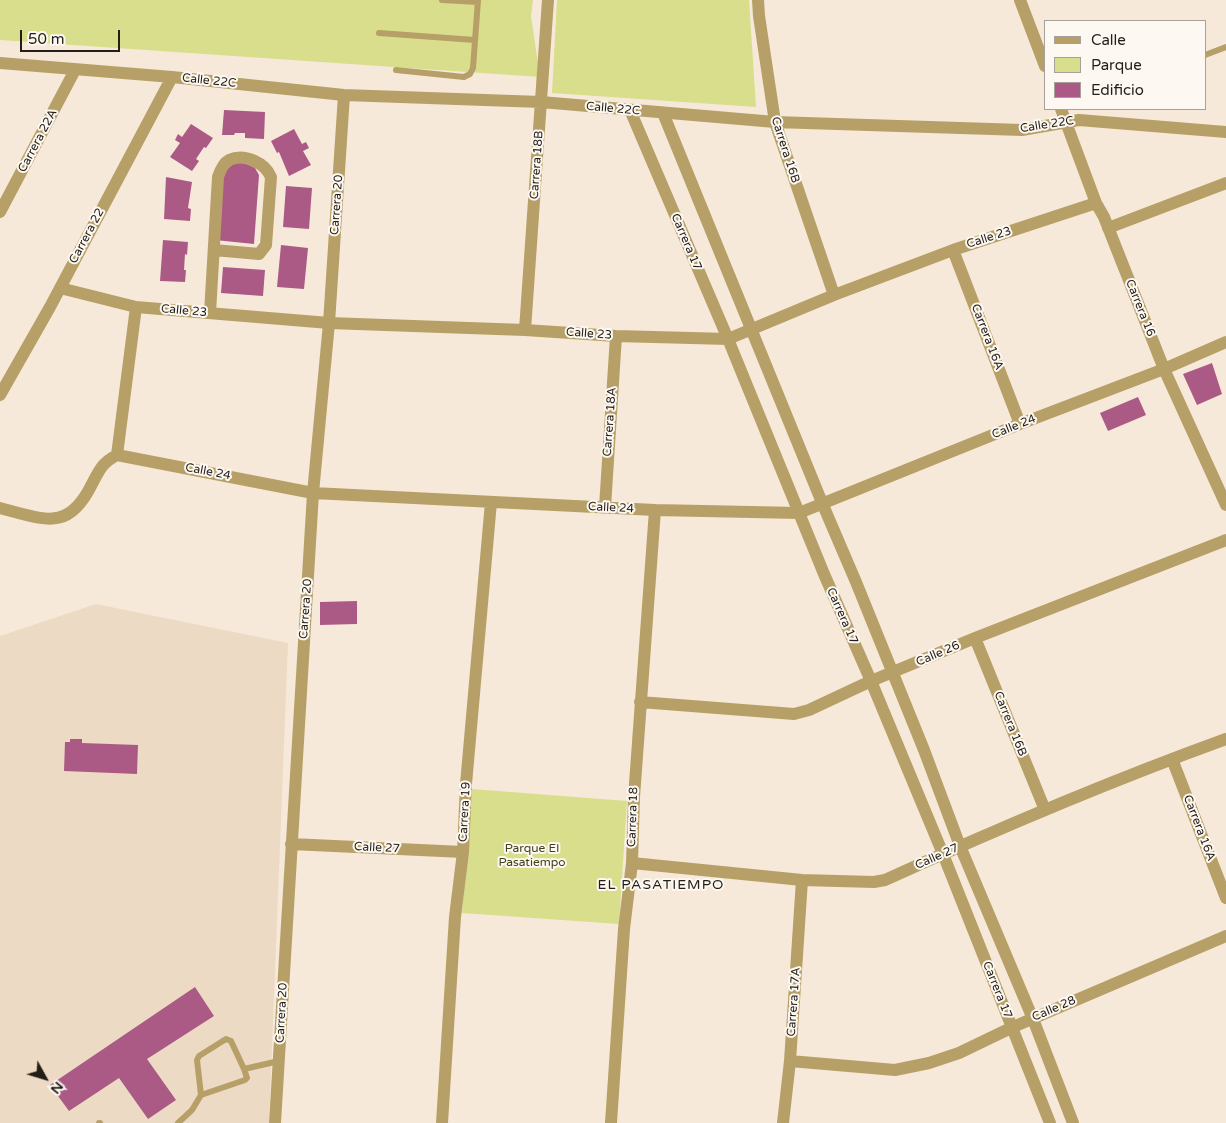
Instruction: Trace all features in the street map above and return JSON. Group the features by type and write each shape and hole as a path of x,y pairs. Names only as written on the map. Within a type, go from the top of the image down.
{"street":[{"name":"Carrera 18B","path":"525,330 548,0"},
{"name":"Carrera 16B","path":"758,0 758,16 775,122 834,295"},
{"path":"1020,0 1044,63"},
{"name":"Calle 22C","path":"0,63 172,76 344,95 541,102 775,122 1022,130 1079,120 1226,132"},
{"name":"Carrera 22A","path":"0,212 75,70"},
{"name":"Carrera 22","path":"0,395 60,288 172,76"},
{"name":"Carrera 20","path":"274,1123 313,493 329,323 344,95"},
{"name":"Carrera 17","path":"630,110 728,339 824,574 943,854 1050,1123"},
{"name":"Carrera 16","path":"1061,110 1096,203 1108,228 1164,368 1226,505"},
{"name":"Carrera 17","path":"663,113 856,582 924,750 960,846 1033,1019 1073,1123"},
{"path":"210,313 218,177 222,167 229,160 245,158 260,163 268,170 271,177 266,245 259,254 214,250"},
{"path":"1108,228 1226,183"},
{"name":"Calle 23","path":"60,288 136,307 329,323 728,339 834,295 953,250 1096,203"},
{"name":"Carrera 16A","path":"953,250 1020,424"},
{"path":"0,508 47,520 58,519 67,515 80,505 106,461 117,455 136,307"},
{"name":"Carrera 18A","path":"605,508 616,336"},
{"name":"Calle 24","path":"117,455 313,493 605,508 799,513 1226,342"},
{"name":"Carrera 19","path":"442,1123 455,917 463,852 466,784 491,502"},
{"name":"Carrera 18","path":"611,1123 624,929 632,864 640,702 655,510"},
{"name":"Calle 26","path":"640,702 794,714 809,710 871,681 975,638 1226,540"},
{"name":"Carrera 16B","path":"975,638 1045,810"},
{"name":"Calle 27","path":"632,864 802,880 874,882 885,880 1045,810 1226,739"},
{"name":"Carrera 16A","path":"1172,759 1226,898"},
{"name":"Calle 27","path":"290,844 463,852"},
{"name":"Carrera 17A","path":"784,1123 802,880"},
{"name":"Calle 28","path":"790,1061 895,1070 929,1063 959,1053 1012,1027 1226,936"}],"lane":[{"path":"396,70 464,78 470,74 473,68 478,1 442,0"},
{"path":"379,33 475,40"},
{"path":"1206,55 1226,48"},
{"path":"178,1123 192,1110 201,1094 197,1060 199,1056 226,1039 231,1041 247,1078 201,1094"},
{"path":"244,1069 279,1061"}],"shaded area":[{"path":"96,604 288,643 269,1123 0,1123 0,636"}],"green space":[{"path":"0,0 533,0 531,16 540,77 0,40"},
{"path":"557,0 749,0 756,107 552,93"},
{"name":"Parque El Pasatiempo","path":"472,789 627,801 619,924 462,913"}],"building":[{"path":"224,110 265,112 264,139 245,138 245,133 222,135"},
{"path":"191,124 213,138 196,159 199,161 192,171 170,157 180,143 175,140 178,134 182,137"},
{"path":"294,129 302,144 306,142 309,148 303,151 311,165 289,176 279,152 277,153 271,141"},
{"path":"234,163 245,163 255,168 259,175 254,244 215,240 220,176"},
{"path":"166,177 192,182 188,208 191,209 190,221 164,219"},
{"path":"286,186 312,188 309,229 283,227"},
{"path":"163,240 188,242 187,255 185,254 185,282 160,281"},
{"path":"281,245 308,248 304,289 277,287"},
{"path":"223,267 265,270 263,296 221,293"},
{"path":"1212,363 1222,394 1197,405 1183,374"},
{"path":"1138,397 1146,415 1108,431 1100,413"},
{"path":"357,601 357,624 320,625 320,602"},
{"path":"70,739 82,739 82,743 138,745 137,774 64,771 65,742 70,742"},
{"path":"195,987 214,1016 147,1059 176,1100 148,1119 119,1078 69,1111 50,1085"}],"district":[{"name":"EL PASATIEMPO","path":"661,885"}]}
